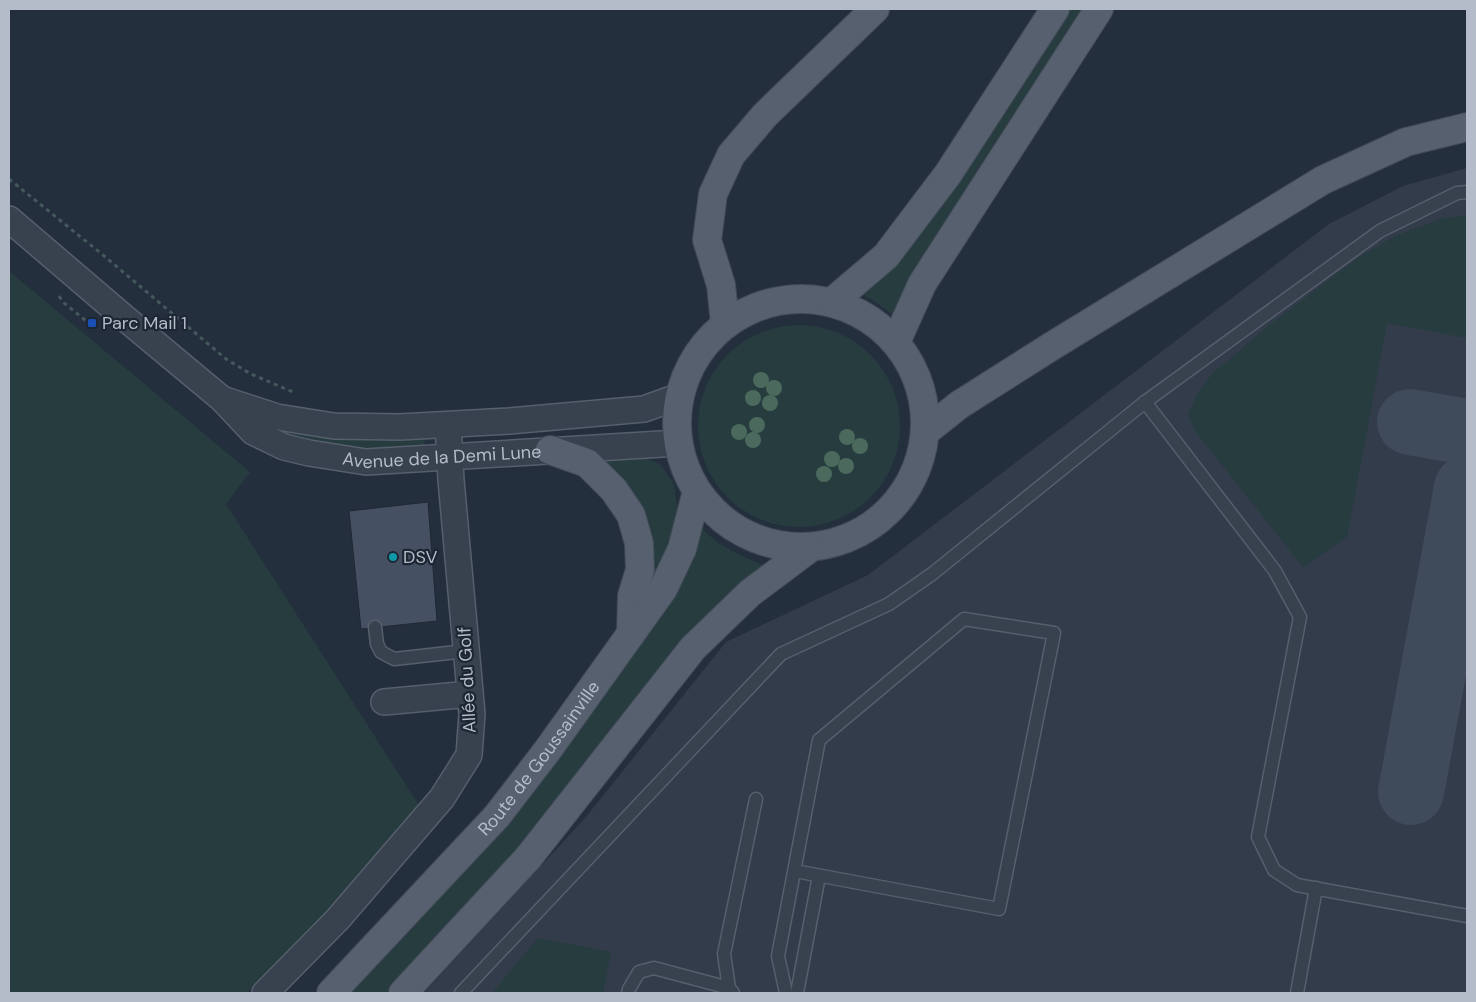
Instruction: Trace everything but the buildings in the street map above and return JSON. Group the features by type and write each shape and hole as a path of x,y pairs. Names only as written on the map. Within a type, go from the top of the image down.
{"main road":[{"path":"725,324 721,285 708,240 713,194 731,155 765,116 875,9"},
{"path":"832,302 886,256 903,234 948,174 1056,9"},
{"path":"896,342 922,284 1099,9"},
{"path":"926,432 959,405 1044,351 1323,180 1406,142 1467,127"},
{"path":"804,298 832,302 868,317 896,342 914,369 924,400 926,432 918,466 901,498 876,523 845,540 810,548 777,545 746,535 718,516 697,491 685,468 678,443 677,419 680,396 696,356 725,324 750,309 776,300 804,298"},
{"path":"550,450 587,463 614,490 631,516 638,543 640,570 632,596 631,634"},
{"name":"Route de Goussainville","path":"331,993 497,816 547,751 663,589 682,549 697,491"},
{"path":"403,993 528,858 693,648 750,593 810,548"}],"street":[{"name":"Avenue de la Demi Lune","path":"9,219 222,399 253,432 284,446 310,453 366,462 678,443"},
{"name":"Avenue de la Demi Lune","path":"222,399 277,417 334,426 400,428 644,409 680,396"},
{"name":"Allée du Golf","path":"265,993 337,920 442,798 469,754 472,714 448,425"},
{"path":"384,702 470,694"}],"lane":[{"path":"461,993 780,654 888,604 932,574 1145,402 1380,231 1457,193 1467,192"},
{"path":"1145,402 1275,571 1300,617 1258,837 1274,870 1297,885 1467,916"},
{"path":"786,993 778,956 818,740 964,619 1054,633 999,909 795,871"},
{"path":"375,627 377,644 382,652 394,659 466,651"},
{"path":"628,993 638,972 654,968 731,991 724,954 756,799"},
{"path":"797,993 819,876"},
{"path":"1297,993 1316,888"}],"path":[{"path":"9,179 103,255 226,359 251,374 299,395"}],"shaded area":[{"path":"1467,168 1467,993 424,993 586,817 726,642 868,575 1329,224 1403,186"}],"green space":[{"path":"1070,9 1091,9 893,315 863,295 864,292 946,198"},
{"path":"1467,215 1467,338 1387,323 1347,537 1303,567 1195,431 1188,414 1199,391 1213,373 1272,323 1358,258 1395,236 1444,218"},
{"path":"9,271 250,472 226,504 420,807 297,949 246,993 9,993"},
{"path":"799,325 828,329 847,337 863,348 877,362 888,378 896,397 900,426 896,455 888,474 877,490 863,504 847,515 828,523 799,527 770,523 751,515 735,504 721,490 710,474 702,455 698,426 702,397 710,378 721,362 735,348 751,337 770,329"},
{"path":"261,423 327,438 357,440 422,436 425,440 424,446 421,449 388,452 303,444"},
{"path":"582,451 641,455 661,465 674,485 678,511 678,532 657,571 647,581 649,547"},
{"path":"701,529 724,546 765,566 499,871 386,993 345,993"},
{"path":"538,938 611,952 603,993 492,993"}],"taxiway":[{"path":"1410,422 1467,432"},
{"path":"1411,792 1467,488"}],"place":[{"name":"Parc Mail 1","path":"92,323"},
{"name":"DSV","path":"393,557"}]}
